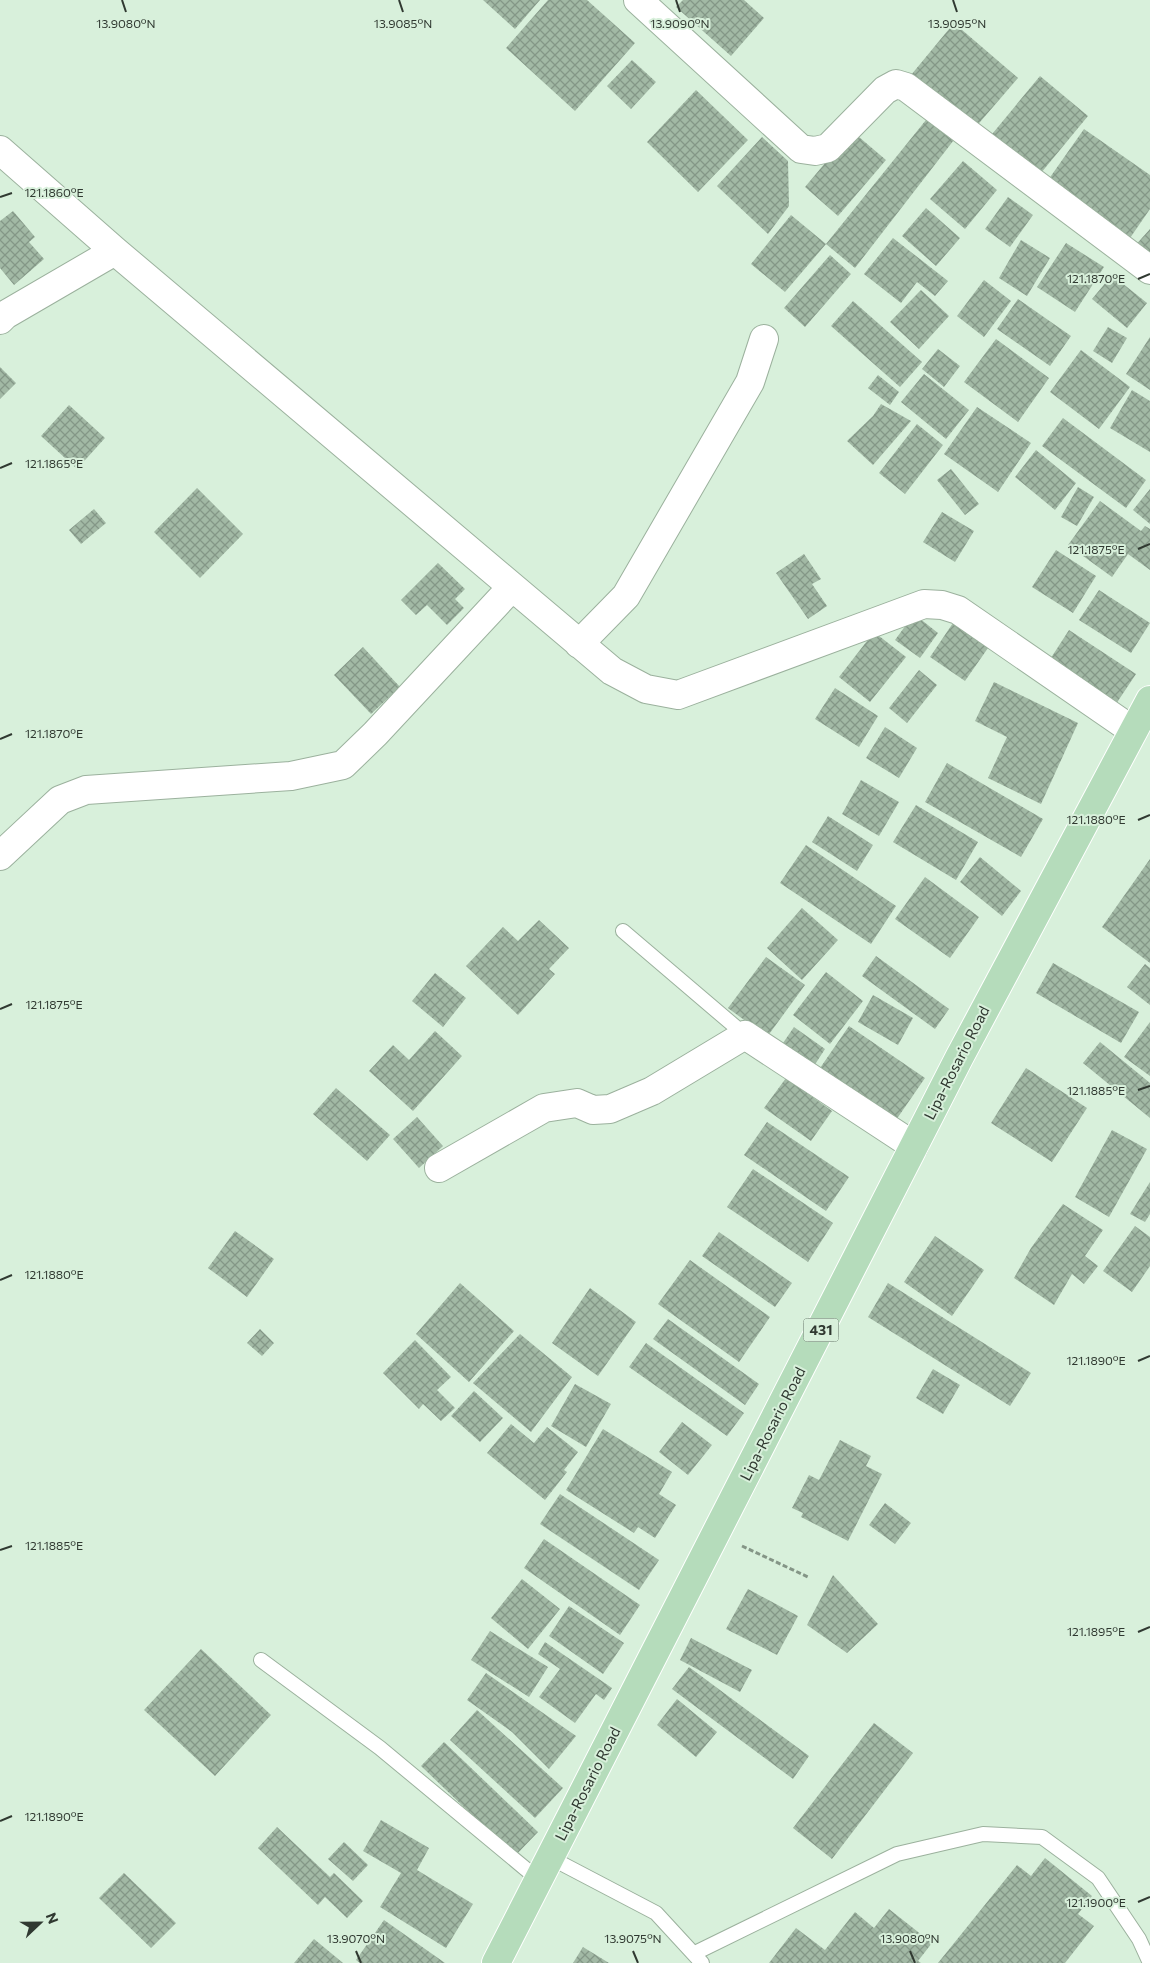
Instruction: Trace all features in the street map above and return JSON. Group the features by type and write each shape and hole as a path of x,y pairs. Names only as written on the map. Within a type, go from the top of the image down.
{"main road":[{"name":"Lipa-Rosario Road","path":"496,1963 914,1146 1132,730 1150,700"}],"street":[{"path":"638,0 801,149 815,151 828,148 885,90 896,84 906,87 1150,270"},
{"path":"0,150 115,252 579,644 612,671 646,689 678,695 924,604 942,605 958,610 1132,730"},
{"path":"0,320 115,252"},
{"path":"579,644 626,596 750,382 764,340"},
{"path":"0,856 60,800 86,790 291,776 343,764 375,734 512,587"},
{"path":"440,1168 544,1108 577,1103 593,1110 610,1110 652,1091 745,1035 914,1146"}],"lane":[{"path":"623,931 745,1035"},
{"path":"261,1660 545,1869 656,1913 698,1958 897,1854 983,1834 1042,1837 1098,1878 1139,1939 1150,1963"}],"path":[{"path":"716,1534 808,1577"}],"building":[{"path":"483,0 540,0 515,29"},
{"path":"548,0 587,0 635,43 575,111 506,48"},
{"path":"683,0 744,0 764,18 731,56 676,7"},
{"path":"954,23 1018,78 974,129 911,75"},
{"path":"632,60 656,82 631,109 607,86"},
{"path":"1040,76 1088,116 1036,179 988,139"},
{"path":"696,90 748,140 698,192 647,142"},
{"path":"930,115 957,136 855,268 826,244"},
{"path":"1084,129 1150,175 1150,209 1128,241 1046,183"},
{"path":"852,131 886,160 838,216 805,187"},
{"path":"762,137 788,161 789,206 768,234 717,186"},
{"path":"963,161 997,190 965,229 930,199"},
{"path":"1008,197 1033,215 1010,247 985,229"},
{"path":"926,208 960,238 936,266 902,236"},
{"path":"13,211 35,237 29,242 44,259 14,285 0,268 0,221"},
{"path":"791,215 826,244 785,292 751,264"},
{"path":"1150,229 1150,262 1133,248"},
{"path":"893,238 948,281 935,296 917,282 901,303 864,274"},
{"path":"1021,240 1050,258 1027,296 999,278"},
{"path":"1066,243 1104,267 1075,312 1037,287"},
{"path":"830,255 851,274 805,327 784,308"},
{"path":"1112,275 1147,303 1127,328 1092,299"},
{"path":"984,280 1011,301 984,337 957,316"},
{"path":"921,290 949,316 919,349 890,322"},
{"path":"1018,299 1071,336 1050,366 997,329"},
{"path":"853,301 922,362 900,387 831,326"},
{"path":"1108,327 1127,338 1112,363 1093,351"},
{"path":"1150,337 1150,390 1126,374"},
{"path":"996,339 1049,378 1018,422 964,382"},
{"path":"938,349 960,366 944,387 922,369"},
{"path":"1081,350 1130,387 1099,429 1050,392"},
{"path":"0,367 16,383 0,399"},
{"path":"924,374 969,410 946,439 901,402"},
{"path":"878,375 899,392 890,405 868,388"},
{"path":"1132,390 1150,401 1150,452 1110,428"},
{"path":"881,404 911,421 873,465 847,441 873,416"},
{"path":"69,405 105,438 77,469 41,436"},
{"path":"977,407 1031,443 998,492 944,454"},
{"path":"1063,418 1146,480 1126,508 1042,446"},
{"path":"917,424 943,445 905,494 879,473"},
{"path":"1036,450 1076,483 1055,510 1015,477"},
{"path":"951,469 979,504 965,515 937,480"},
{"path":"1078,487 1094,497 1077,526 1061,517"},
{"path":"197,488 243,534 200,578 154,532"},
{"path":"1150,489 1150,524 1133,510"},
{"path":"1100,501 1141,531 1145,526 1150,529 1150,570 1128,554 1112,577 1068,545"},
{"path":"94,509 106,523 81,544 69,530"},
{"path":"942,512 974,531 955,562 923,542"},
{"path":"1056,550 1096,576 1073,613 1032,587"},
{"path":"804,554 821,579 812,584 827,606 808,619 776,573"},
{"path":"438,563 465,589 455,599 464,608 447,625 427,605 416,615 401,600"},
{"path":"1099,590 1150,623 1131,653 1079,620"},
{"path":"914,614 938,633 920,658 895,640"},
{"path":"953,623 988,648 965,681 930,657"},
{"path":"1069,630 1136,674 1114,707 1047,664"},
{"path":"874,632 906,657 870,702 839,677"},
{"path":"363,647 400,687 371,714 334,675"},
{"path":"919,670 937,685 907,723 889,708"},
{"path":"994,682 1078,723 1041,804 988,778 1007,737 975,721"},
{"path":"835,688 878,716 859,747 815,719"},
{"path":"885,727 917,748 899,778 866,758"},
{"path":"947,763 1043,819 1021,857 925,802"},
{"path":"861,780 899,802 879,836 842,814"},
{"path":"916,805 978,842 956,880 893,842"},
{"path":"828,816 873,845 857,871 812,842"},
{"path":"806,845 896,906 871,944 780,883"},
{"path":"980,857 1021,891 1002,916 960,882"},
{"path":"1150,859 1150,963 1102,927"},
{"path":"925,877 979,917 950,958 895,919"},
{"path":"802,908 838,940 802,980 767,948"},
{"path":"539,920 569,948 549,969 555,974 518,1015 466,966 503,927 518,941"},
{"path":"876,956 949,1009 935,1029 862,976"},
{"path":"766,957 805,985 767,1037 728,1008"},
{"path":"1053,963 1139,1012 1121,1043 1036,993"},
{"path":"1145,964 1150,968 1150,1005 1127,987"},
{"path":"826,972 863,1001 830,1044 793,1015"},
{"path":"435,973 466,998 443,1027 412,1001"},
{"path":"873,995 913,1018 898,1045 858,1022"},
{"path":"1150,1022 1150,1076 1124,1057"},
{"path":"849,1026 925,1078 894,1123 818,1071"},
{"path":"794,1027 825,1049 814,1066 783,1043"},
{"path":"435,1031 462,1056 413,1111 369,1071 393,1045 409,1060"},
{"path":"1100,1042 1150,1083 1150,1118 1083,1063"},
{"path":"1026,1068 1087,1108 1052,1162 991,1123"},
{"path":"786,1078 832,1111 811,1141 764,1108"},
{"path":"336,1088 390,1135 367,1161 313,1114"},
{"path":"417,1117 443,1146 419,1168 393,1139"},
{"path":"767,1122 849,1177 826,1211 744,1155"},
{"path":"1112,1130 1147,1149 1109,1217 1075,1197"},
{"path":"753,1169 833,1223 808,1262 727,1207"},
{"path":"1150,1182 1150,1214 1145,1222 1130,1214"},
{"path":"1063,1204 1103,1230 1085,1256 1098,1266 1084,1284 1072,1274 1054,1305 1014,1278 1031,1248"},
{"path":"1135,1226 1150,1237 1150,1266 1132,1292 1103,1271"},
{"path":"235,1231 274,1259 247,1297 208,1268"},
{"path":"719,1232 792,1283 775,1307 702,1256"},
{"path":"935,1236 984,1270 952,1316 904,1282"},
{"path":"690,1260 770,1317 739,1362 658,1304"},
{"path":"460,1283 514,1331 469,1382 416,1334"},
{"path":"888,1283 1031,1373 1010,1406 868,1317"},
{"path":"590,1288 636,1322 598,1376 552,1343"},
{"path":"668,1319 759,1384 745,1405 653,1339"},
{"path":"260,1329 274,1343 262,1356 247,1343"},
{"path":"520,1334 572,1377 531,1432 473,1383"},
{"path":"415,1340 451,1377 437,1390 455,1408 441,1421 423,1404 419,1409 383,1373"},
{"path":"646,1343 744,1413 727,1436 629,1367"},
{"path":"933,1369 960,1385 943,1414 916,1398"},
{"path":"575,1384 611,1404 586,1447 551,1426"},
{"path":"474,1391 503,1418 480,1442 451,1416"},
{"path":"682,1422 712,1445 688,1475 659,1452"},
{"path":"511,1424 534,1443 547,1427 578,1452 564,1470 567,1472 545,1500 487,1453"},
{"path":"603,1429 672,1472 659,1494 676,1505 655,1538 638,1527 634,1533 566,1490"},
{"path":"840,1440 871,1456 866,1466 882,1474 848,1541 801,1517 803,1513 792,1508 809,1475 819,1480"},
{"path":"560,1494 659,1560 639,1590 540,1524"},
{"path":"885,1503 911,1523 895,1544 869,1525"},
{"path":"544,1539 640,1605 620,1635 524,1568"},
{"path":"833,1575 878,1624 847,1653 807,1625"},
{"path":"522,1579 560,1609 528,1649 491,1618"},
{"path":"748,1589 798,1616 777,1655 726,1629"},
{"path":"569,1606 624,1643 603,1674 549,1636"},
{"path":"490,1631 548,1667 529,1697 471,1660"},
{"path":"691,1638 752,1670 740,1692 680,1660"},
{"path":"545,1642 612,1688 604,1700 596,1694 575,1723 539,1697 560,1669 538,1654"},
{"path":"201,1649 271,1715 215,1776 144,1710"},
{"path":"689,1667 809,1756 793,1779 672,1689"},
{"path":"486,1673 576,1736 549,1769 512,1732 467,1700"},
{"path":"677,1699 717,1732 696,1757 657,1725"},
{"path":"477,1710 563,1788 535,1818 450,1740"},
{"path":"874,1723 913,1753 832,1859 793,1828"},
{"path":"444,1742 538,1832 515,1856 421,1766"},
{"path":"381,1820 429,1848 417,1870 473,1904 446,1948 380,1907 401,1873 363,1851"},
{"path":"277,1827 330,1877 334,1873 363,1901 347,1918 325,1897 318,1905 258,1848"},
{"path":"344,1842 368,1865 353,1881 328,1859"},
{"path":"1045,1858 1092,1896 1078,1914 1094,1926 1065,1963 938,1963 1017,1865 1031,1876"},
{"path":"124,1873 176,1923 151,1948 99,1898"},
{"path":"889,1909 932,1943 918,1961 921,1963 769,1963 796,1928 825,1950 855,1912 874,1928"},
{"path":"384,1920 445,1963 360,1963 356,1960"},
{"path":"314,1939 343,1963 294,1963"},
{"path":"583,1947 609,1963 573,1963"}]}
